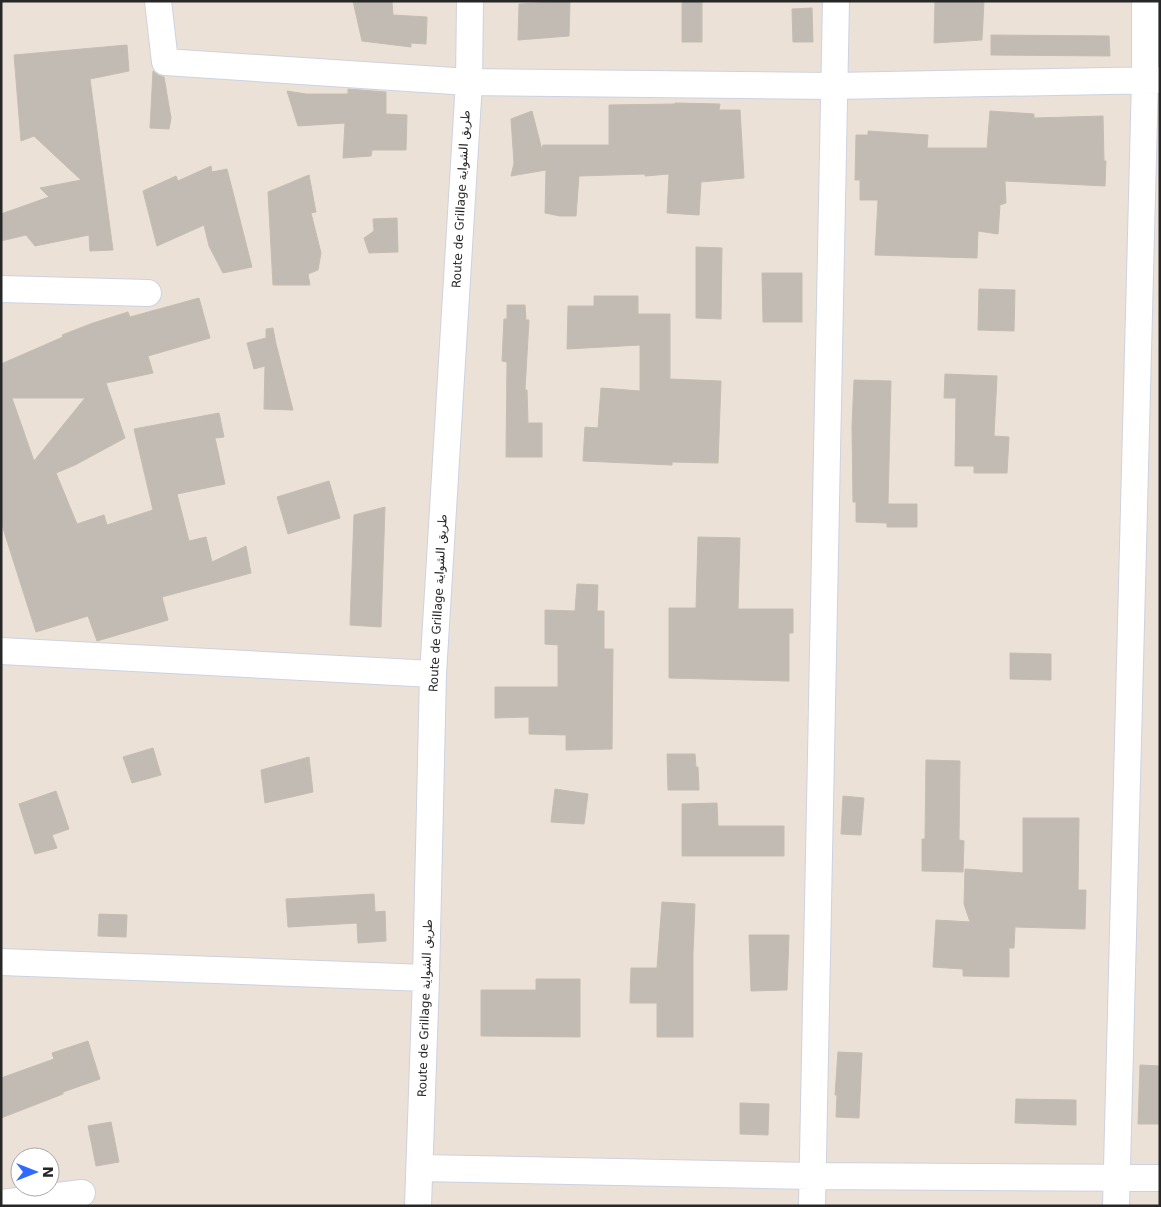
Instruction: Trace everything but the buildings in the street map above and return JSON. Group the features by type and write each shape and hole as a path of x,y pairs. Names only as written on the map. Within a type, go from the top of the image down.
{"street":[{"path":"158,1 165,62 469,82 833,86 1152,80"},
{"name":"Route de Grillage طريق الشواية","path":"418,1206 426,978 433,674 469,82 470,1"},
{"path":"812,1206 836,1"},
{"path":"1116,1206 1152,80 1144,1"},
{"path":"1,289 148,293"},
{"path":"1,651 433,674"},
{"path":"1,962 426,978"},
{"path":"420,1168 812,1176 1116,1176 1160,1178"},
{"path":"1,1203 82,1193"}]}
